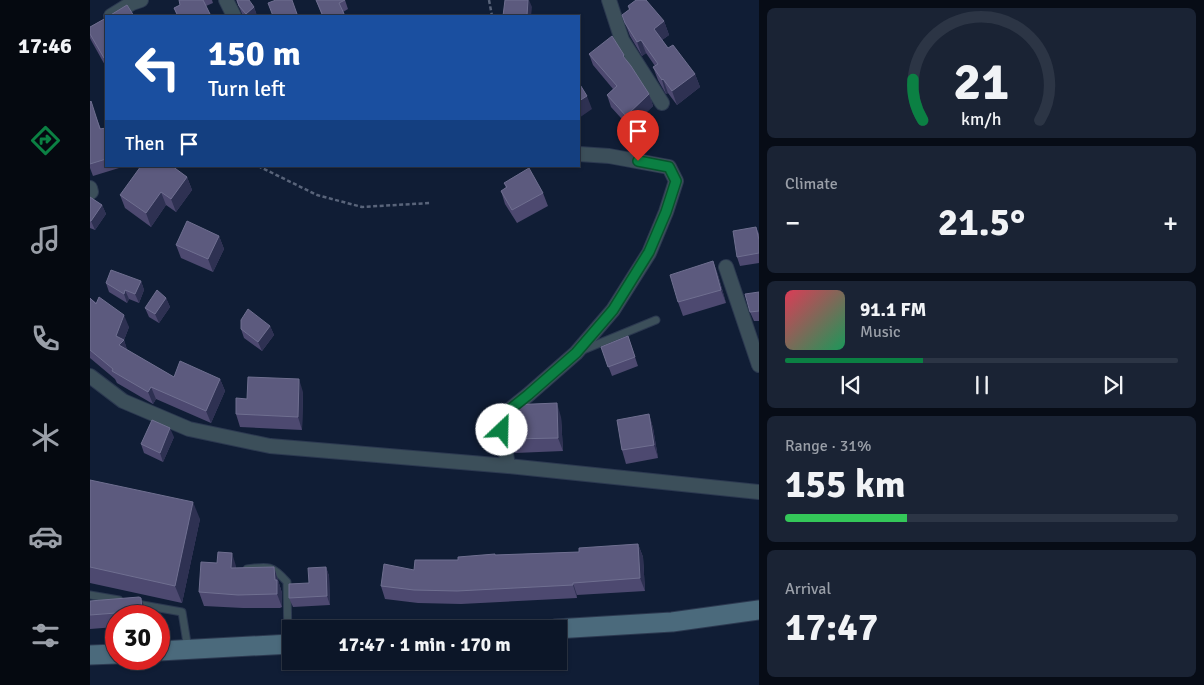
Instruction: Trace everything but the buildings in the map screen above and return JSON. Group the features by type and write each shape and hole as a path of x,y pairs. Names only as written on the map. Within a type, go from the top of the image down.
{"street":[{"path":"113,15 132,3 141,0"},
{"path":"226,0 234,15"},
{"path":"608,0 622,40 662,103"},
{"path":"508,466 502,430 508,411 576,353 613,310 649,252 666,212 676,181 669,167 609,156 580,154"},
{"path":"726,266 759,365"},
{"path":"90,376 123,401 188,429 270,446 508,466 759,492"},
{"path":"567,628 672,622 759,610"},
{"path":"170,651 282,644"},
{"path":"90,655 105,654"}],"lane":[{"path":"576,353 656,320"},
{"path":"247,569 264,566 278,571 288,582 289,620"},
{"path":"90,595 182,612 188,650"}],"path":[{"path":"489,0 492,15"},
{"path":"260,167 317,195 362,207 431,203"}],"route":[{"path":"502,430 508,411 576,353 613,310 649,252 666,212 676,181 669,167 638,161"}]}
